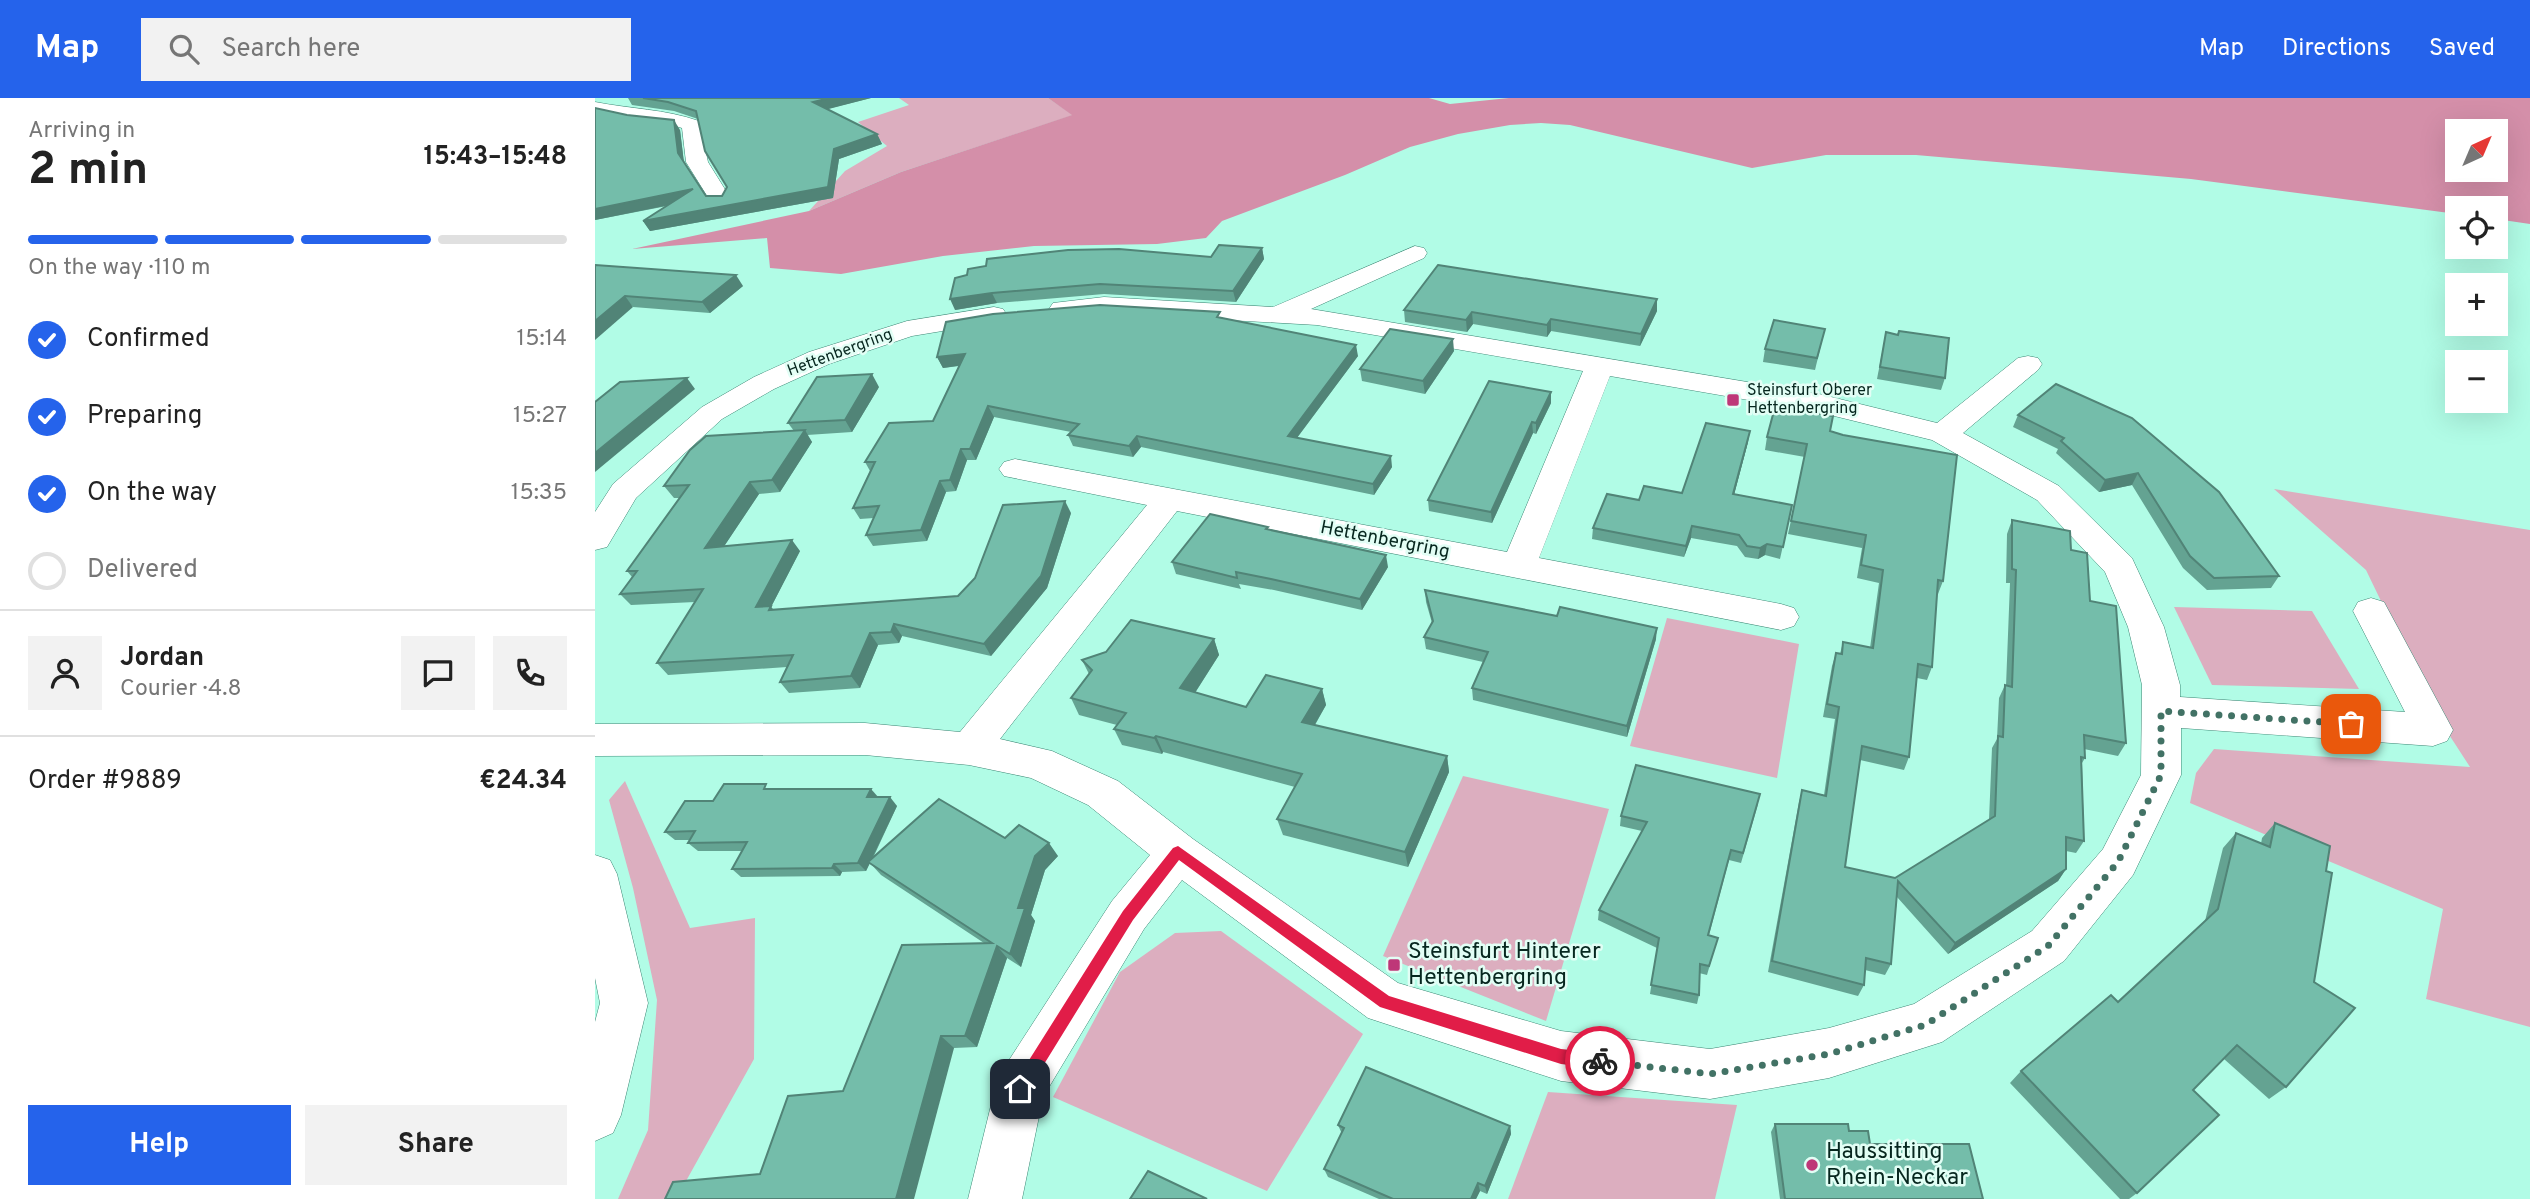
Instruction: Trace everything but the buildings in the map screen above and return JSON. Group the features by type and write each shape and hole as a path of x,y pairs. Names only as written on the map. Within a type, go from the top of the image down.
{"street":[{"path":"607,104 634,116 671,118 692,125 697,162 720,200"},
{"name":"Hettenbergring","path":"1276,314 1415,253"},
{"name":"Hettenbergring","path":"595,539 624,491 712,413 764,383 829,354 907,329 1030,311 1104,305 1317,317 1819,403 1943,434 2048,493 2120,566 2146,627 2161,685 2161,775 2118,862 2048,946 1925,1025 1829,1054 1710,1074 1561,1056 1385,1002 1178,852 1103,793 1038,763 969,749 865,739 595,740"},
{"path":"1943,434 2028,364"},
{"path":"1519,565 1599,367"},
{"name":"Hettenbergring","path":"1015,469 1781,617"},
{"path":"969,749 1169,499"},
{"path":"2161,711 2433,730 2371,611"},
{"path":"995,1199 1020,1089 1128,915 1178,852"},
{"path":"595,874 624,1003 595,1115"}],"shaded area":[{"path":"899,98 1048,98 1073,115 901,172 809,211 845,171 887,146 858,122 909,105"},
{"path":"1048,98 1429,98 1450,104 1509,98 2530,98 2530,224 2508,221 2508,196 2445,196 2445,212 2191,179 1916,155 1826,155 1752,168 1570,125 1541,123 1458,134 1410,147 1345,175 1222,221 1206,238 1157,244 1034,246 943,256 841,274 770,268 767,238 632,249 809,211 901,172 1072,115"},
{"path":"2274,489 2530,530 2530,1027 2426,999 2443,909 2190,803 2196,773 2214,749 2470,767 2435,713 2366,570"},
{"path":"2174,607 2312,611 2359,689 2212,685"},
{"path":"1667,618 1799,644 1777,778 1630,746"},
{"path":"1463,776 1609,809 1546,1021 1383,956"},
{"path":"625,781 690,928 755,918 754,1059 676,1199 618,1199 648,1130 657,1000 633,888 609,800"},
{"path":"1221,931 1363,1034 1267,1191 1053,1097 1120,972 1175,933"},
{"path":"1548,1092 1737,1105 1715,1199 1508,1199"}],"way so far":[{"path":"1600,1061 1710,1074 1829,1054 1925,1025 2048,946 2118,862 2161,775 2161,711 2351,724"}],"place":[{"name":"Steinsfurt Oberer Hettenbergring","path":"1733,400"},
{"name":"Steinsfurt Hinterer Hettenbergring","path":"1394,965"},
{"name":"Haussitting Rhein-Neckar","path":"1812,1165"}],"route":[{"path":"1020,1089 1128,915 1178,852 1385,1002 1561,1056 1600,1061"}]}
